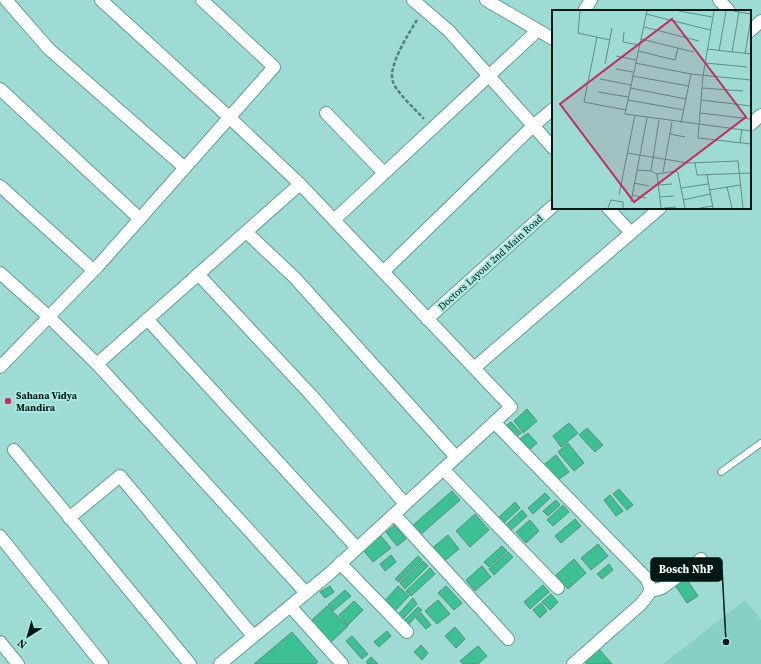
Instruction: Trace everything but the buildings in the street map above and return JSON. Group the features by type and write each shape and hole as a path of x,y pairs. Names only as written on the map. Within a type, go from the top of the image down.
{"street":[{"path":"6,0 50,49 185,168"},
{"path":"101,0 300,184 511,407 357,548 306,593 253,636 226,662"},
{"path":"0,367 49,317 140,219 274,67 202,0"},
{"path":"413,0 449,32 552,147"},
{"path":"486,0 552,38"},
{"path":"585,10 591,0"},
{"path":"719,0 728,10"},
{"path":"751,30 761,21"},
{"path":"334,220 538,30"},
{"path":"0,89 140,219"},
{"path":"383,272 552,109"},
{"path":"326,113 384,173"},
{"path":"751,125 761,115"},
{"path":"96,364 300,184"},
{"path":"0,186 93,270"},
{"name":"Doctors Layout 2nd Main Road","path":"427,319 552,207"},
{"path":"609,209 631,233"},
{"path":"474,368 659,209"},
{"path":"246,232 295,278 456,457"},
{"path":"0,273 49,317 96,364 306,593"},
{"path":"198,274 312,396 405,504"},
{"path":"147,319 357,548"},
{"path":"494,422 647,579 651,591"},
{"path":"14,450 190,664"},
{"path":"443,469 558,588"},
{"path":"69,518 120,476 253,636"},
{"path":"394,514 508,639"},
{"path":"0,536 102,664"},
{"path":"573,664 641,604 651,591 662,588 701,559"},
{"path":"340,563 407,632"},
{"path":"290,606 342,664"},
{"path":"0,642 18,664"}],"lane":[{"path":"721,472 761,443"}],"path":[{"path":"423,9 393,65 392,81 408,103 433,128"}],"shaded area":[{"path":"745,600 761,620 761,664 663,664"}],"place":[{"name":"Sahana Vidya Mandira","path":"8,401"},
{"name":"Bosch NhP","path":"726,642"}]}
